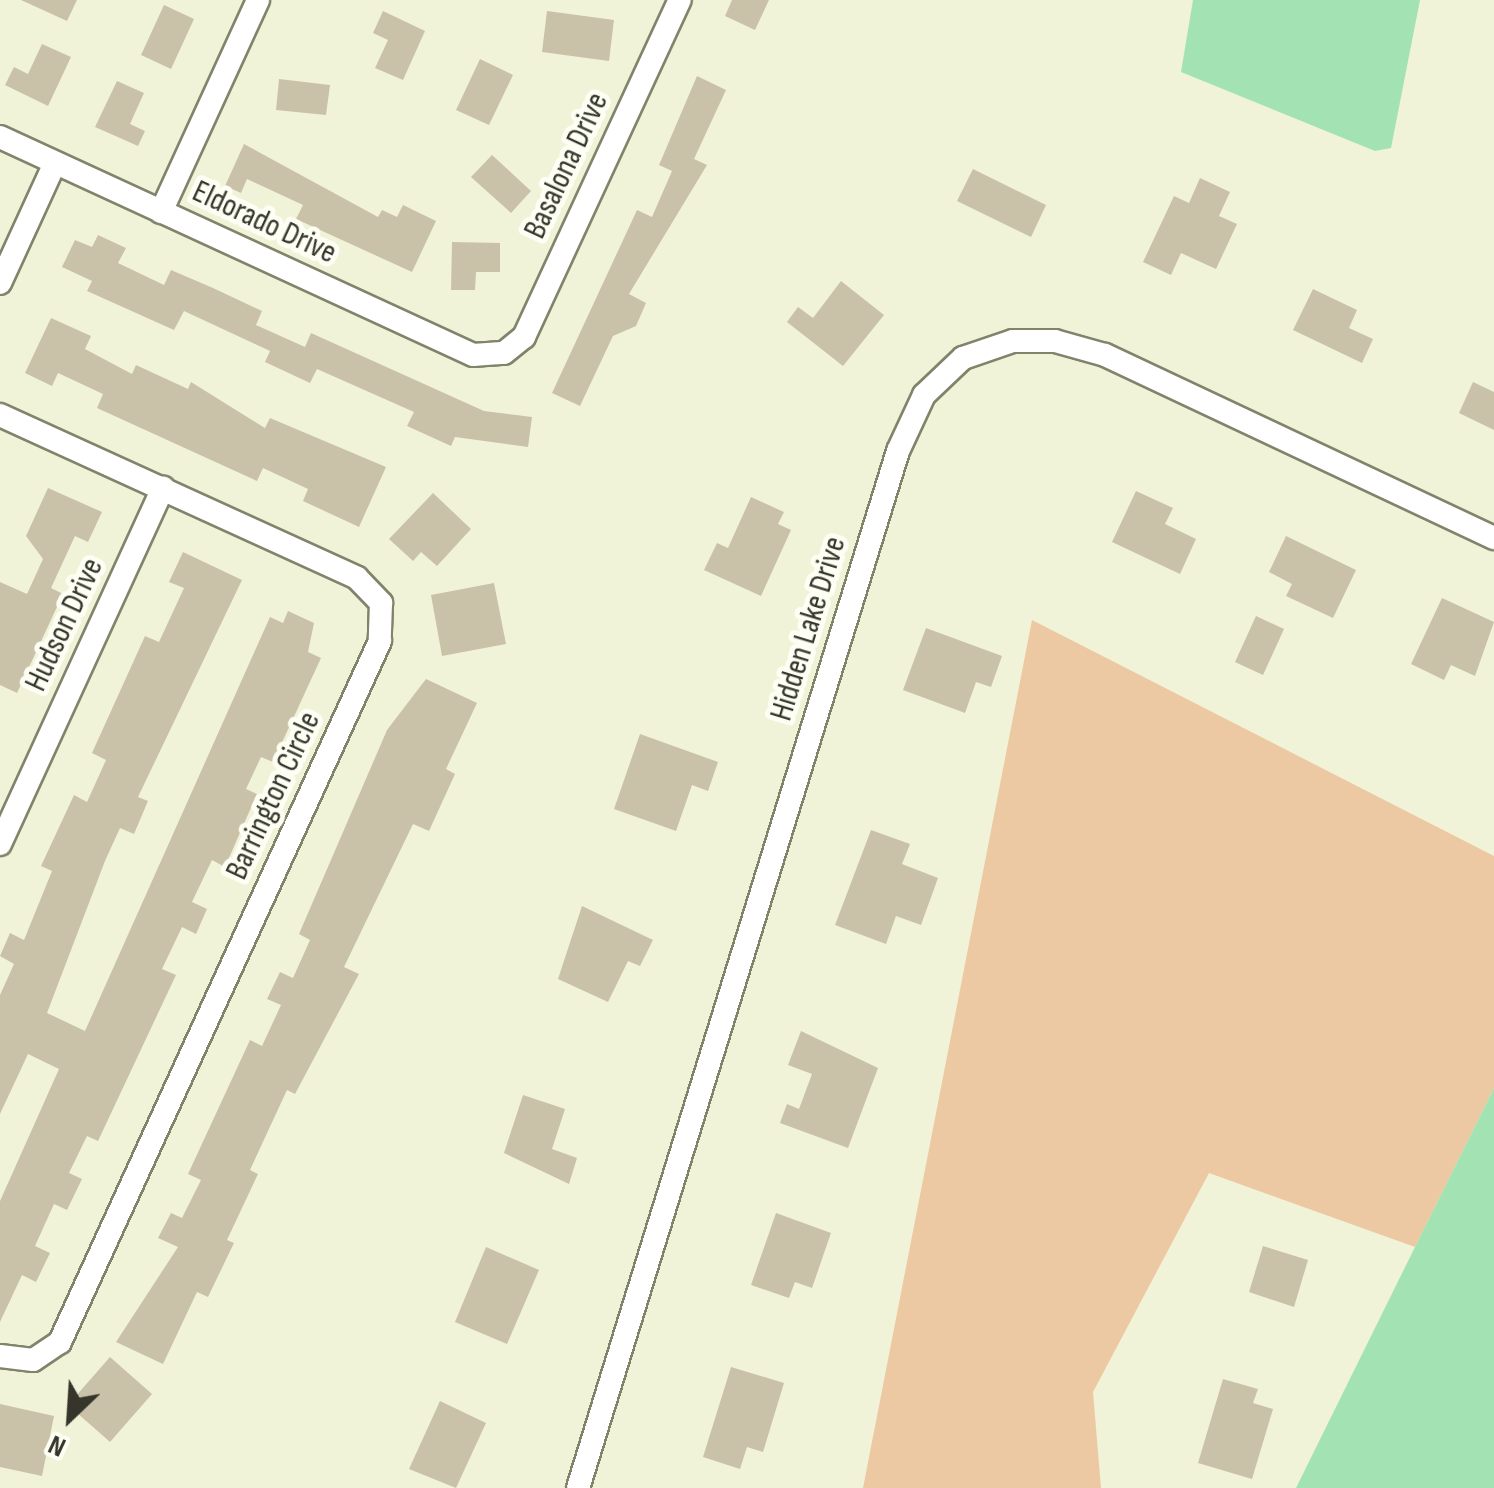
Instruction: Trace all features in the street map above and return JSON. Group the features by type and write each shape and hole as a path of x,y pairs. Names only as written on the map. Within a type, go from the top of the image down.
{"street":[{"path":"161,212 258,0"},
{"name":"Basalona Drive","path":"504,352 524,338 680,0"},
{"name":"Eldorado Drive","path":"0,137 473,355 504,352"},
{"path":"0,283 55,163"},
{"name":"Hidden Lake Drive","path":"578,1488 898,451 924,395 963,358 1013,341 1055,341 1105,355 1494,538"},
{"name":"Barrington Circle","path":"0,414 357,578 381,602 380,641 60,1342 34,1360 0,1356"},
{"name":"Hudson Drive","path":"0,844 164,488"}],"shaded area":[{"path":"1193,0 1420,0 1391,148 1375,151 1181,72"},
{"path":"1032,620 1494,856 1494,1088 1415,1247 1209,1173 1093,1392 1101,1488 863,1488"},
{"path":"1494,1088 1494,1488 1296,1488 1415,1247"}],"building":[{"path":"21,0 77,0 67,21"},
{"path":"732,0 769,0 755,30 725,16"},
{"path":"164,5 194,19 171,69 141,55"},
{"path":"383,11 425,31 403,80 375,68 388,40 373,33"},
{"path":"547,11 614,20 609,61 542,52"},
{"path":"42,44 71,57 48,106 5,85 14,67 28,74"},
{"path":"480,59 513,75 489,125 456,110"},
{"path":"697,76 726,90 694,159 707,165 629,294 646,303 636,326 613,336 580,406 552,393 637,210 652,217 672,171 659,165"},
{"path":"279,79 330,85 326,115 276,110"},
{"path":"117,81 144,93 130,124 145,131 138,146 95,127"},
{"path":"244,144 378,217 382,210 397,217 403,205 436,221 412,272 296,219 303,205 247,179 241,193 225,186"},
{"path":"492,155 531,191 511,213 471,177"},
{"path":"973,169 1046,205 1031,237 957,201"},
{"path":"1200,178 1230,192 1219,216 1237,224 1216,269 1181,253 1171,275 1143,262 1174,196 1189,203"},
{"path":"98,235 126,248 118,263 164,285 171,270 213,288 262,311 256,325 305,347 311,333 484,411 532,417 528,447 455,437 451,446 407,426 414,412 317,369 310,383 265,362 270,351 184,311 174,330 87,291 92,281 62,267 75,240 92,247"},
{"path":"452,242 500,243 500,272 476,272 475,290 451,290"},
{"path":"841,281 884,315 843,366 787,322 798,307 813,318"},
{"path":"1313,289 1357,310 1349,328 1373,339 1362,363 1293,330"},
{"path":"51,318 91,336 85,349 132,374 136,365 188,389 191,382 265,428 270,418 386,467 359,527 303,501 308,489 263,468 257,481 97,408 103,394 58,373 52,386 25,373"},
{"path":"1473,382 1494,392 1494,430 1459,413"},
{"path":"48,488 102,512 88,542 75,536 51,588 63,594 17,693 0,685 0,582 27,594 43,559 26,536"},
{"path":"1136,491 1173,508 1165,524 1196,539 1180,574 1112,542"},
{"path":"433,493 471,529 437,566 421,552 413,561 389,539"},
{"path":"751,497 784,512 778,524 791,530 761,596 704,570 717,543 728,548"},
{"path":"1286,536 1356,570 1333,618 1286,596 1292,584 1269,572"},
{"path":"183,552 242,580 138,797 148,801 134,834 120,828 105,861 47,1013 85,1031 270,617 283,623 288,611 314,623 308,652 321,658 273,762 261,757 246,789 257,794 225,867 212,860 192,902 207,909 196,934 182,927 162,969 176,975 98,1141 87,1136 69,1173 82,1179 67,1210 54,1204 35,1246 50,1253 36,1282 22,1275 0,1322 0,1201 59,1069 28,1054 0,1114 0,995 14,964 0,956 10,933 24,940 52,871 41,866 74,795 87,802 106,760 92,753 145,636 159,642 184,588 169,582"},
{"path":"494,583 506,644 442,656 431,595"},
{"path":"1442,598 1494,622 1475,676 1451,665 1444,680 1411,664"},
{"path":"1256,616 1284,629 1263,675 1235,662"},
{"path":"926,628 1002,656 991,687 976,682 965,713 903,690"},
{"path":"426,679 477,703 446,769 455,774 429,831 413,824 344,967 359,974 295,1094 287,1090 250,1170 258,1174 227,1240 234,1243 208,1297 197,1292 163,1364 116,1342 178,1247 158,1238 171,1213 182,1218 201,1180 188,1174 250,1040 262,1046 281,1005 267,999 280,972 293,978 310,940 299,934 387,730"},
{"path":"640,734 718,762 708,791 692,785 676,831 614,809"},
{"path":"871,830 910,844 902,864 938,878 921,925 896,916 886,944 835,925"},
{"path":"582,906 653,940 640,966 628,961 608,1002 558,979"},
{"path":"801,1031 878,1068 848,1148 780,1123 787,1104 799,1109 812,1074 788,1065"},
{"path":"523,1095 565,1109 552,1149 577,1158 569,1184 504,1153"},
{"path":"776,1213 831,1233 812,1288 795,1282 789,1298 751,1285"},
{"path":"1263,1246 1308,1260 1294,1307 1249,1292"},
{"path":"486,1247 539,1270 507,1344 455,1322"},
{"path":"110,1357 152,1394 110,1442 68,1405"},
{"path":"731,1367 784,1383 763,1452 747,1447 740,1469 703,1457"},
{"path":"1223,1379 1258,1389 1253,1403 1273,1409 1252,1479 1198,1463"},
{"path":"440,1401 486,1423 456,1488 409,1469"},
{"path":"0,1404 54,1416 42,1476 0,1467"}]}
